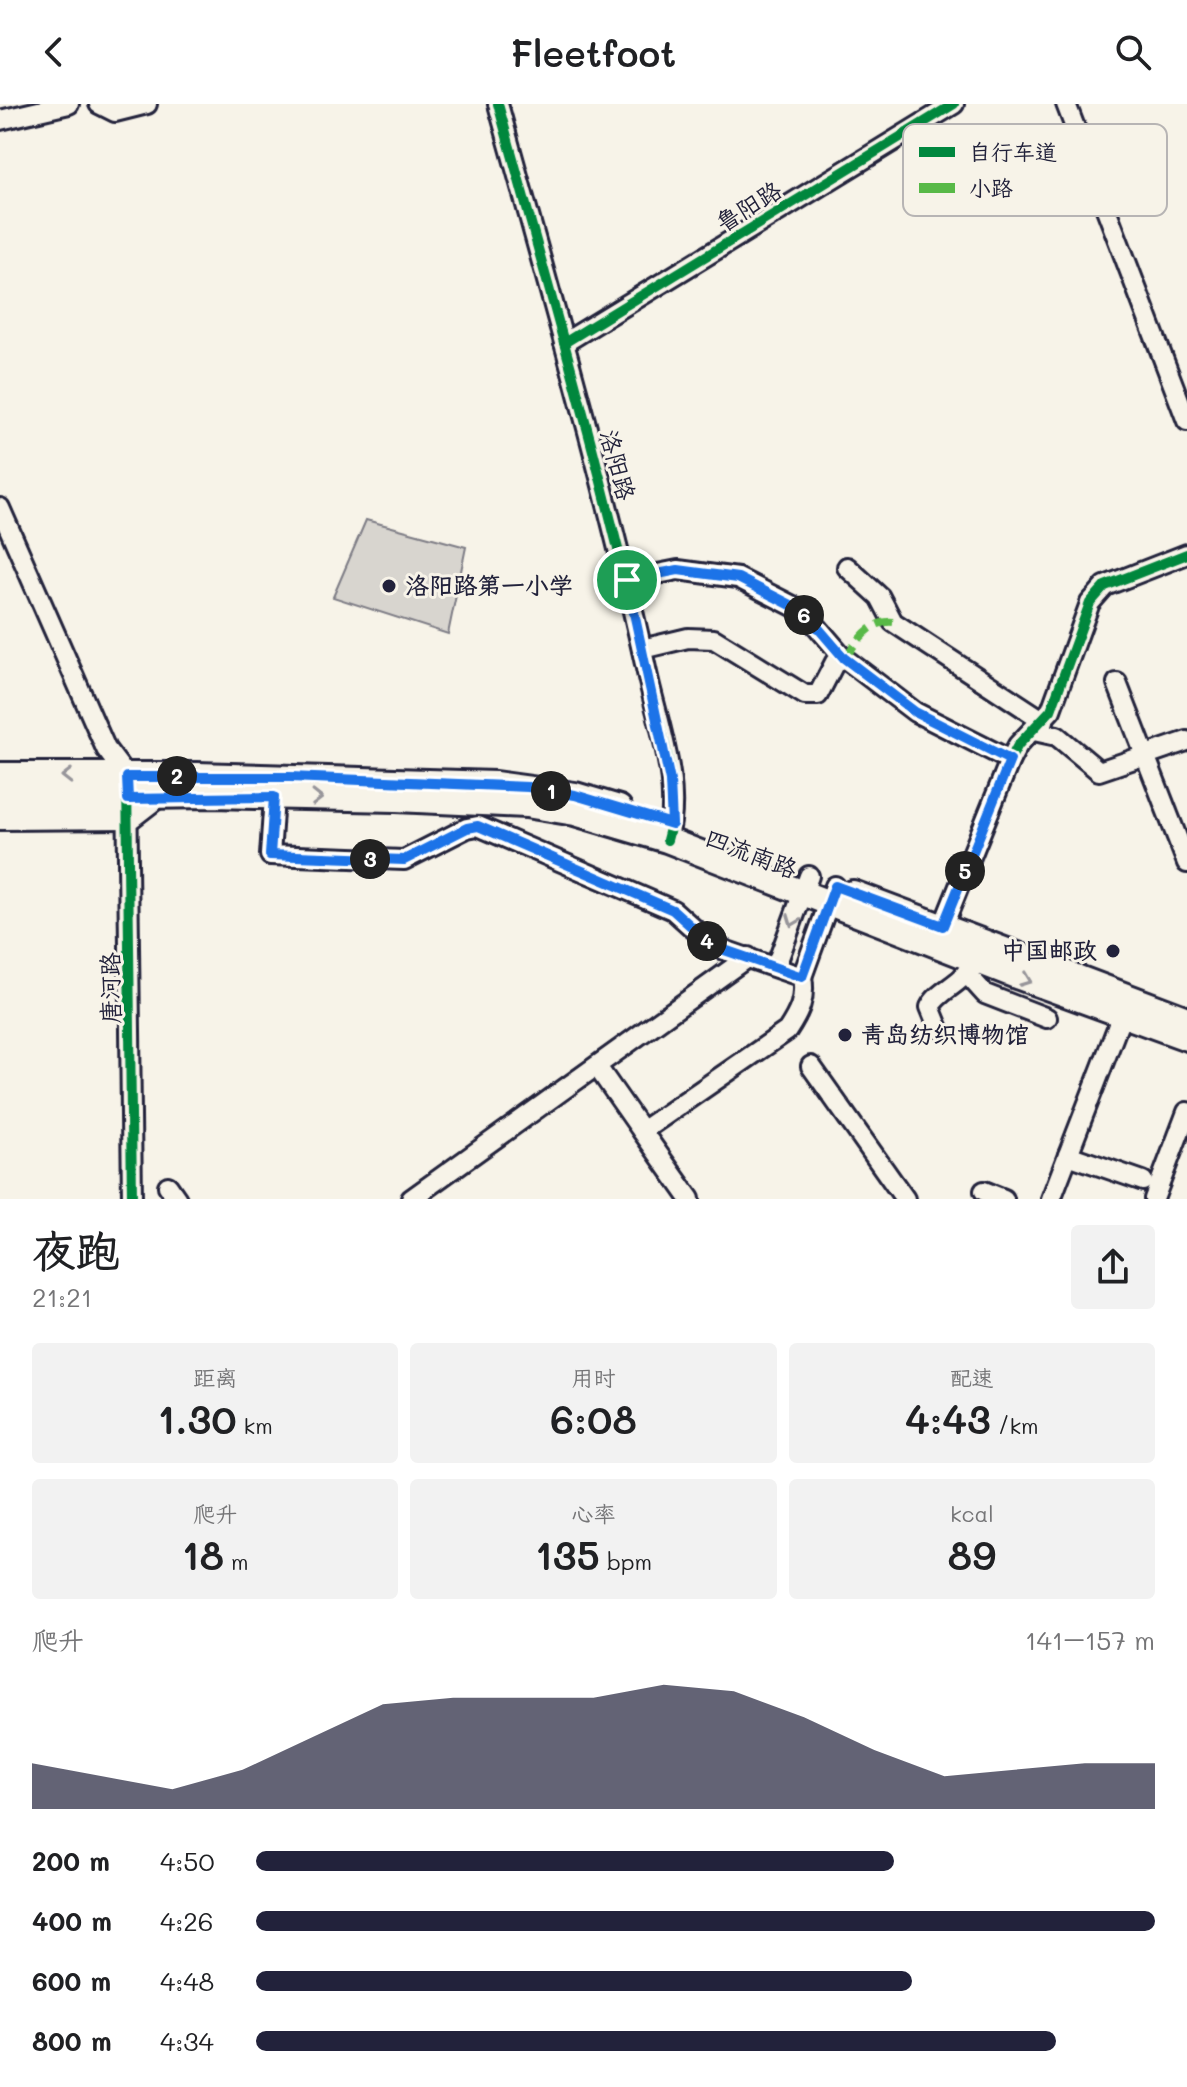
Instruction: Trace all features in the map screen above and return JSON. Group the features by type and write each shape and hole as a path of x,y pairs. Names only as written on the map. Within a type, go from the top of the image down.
{"main road":[{"name":"四流南路","path":"0,817 259,776 528,787 575,795 807,884 943,926 1187,1019"},
{"name":"四流南路","path":"2,780 128,797 274,797 526,805 669,832"},
{"name":"四流南路","path":"832,893 970,966 1187,1038"}],"street":[{"path":"0,120 69,104"},
{"path":"99,104 115,112 137,105"},
{"name":"洛阳路","path":"498,104 627,580 670,781 669,832"},
{"name":"鲁阳路","path":"921,124 954,104"},
{"path":"1066,104 1074,124"},
{"name":"鲁阳路","path":"564,343 903,135"},
{"path":"1109,216 1187,421"},
{"path":"0,508 128,797"},
{"path":"943,926 1010,760 1018,745 1039,726 1090,603 1105,586 1187,554"},
{"path":"847,567 876,591 893,622 1057,736 1099,771 1187,741"},
{"path":"627,580 678,570 738,578 793,606 813,622 844,658 915,712 1010,760"},
{"path":"642,649 688,638 714,639 805,695 818,695 835,662 844,658"},
{"path":"1117,683 1187,863"},
{"name":"唐河路","path":"128,797 132,1199"},
{"path":"274,797 270,855 404,860 467,828 478,826 673,910 713,946 802,977"},
{"path":"776,966 807,884"},
{"path":"642,1131 787,1031 800,1013 805,989 802,977 832,893"},
{"path":"411,1199 598,1068 748,957"},
{"path":"939,1029 930,1007 935,998 970,966 985,994 1047,1018"},
{"path":"1051,1199 1122,1015"},
{"path":"811,1066 905,1199"},
{"path":"598,1068 690,1199"},
{"path":"1154,1199 1187,1112"},
{"path":"1068,1155 1143,1181"},
{"path":"984,1191 1004,1199"}],"shaded area":[{"path":"366,520 466,547 448,634 333,597"}],"marked path":[{"path":"844,658 871,628 893,622"}],"cycle path":[{"path":"498,104 595,459 667,756 672,799 667,840"},
{"path":"921,124 954,104"},
{"path":"564,343 903,135"},
{"path":"943,926 1010,760 1018,745 1051,710 1090,603 1105,586 1187,554"},
{"path":"127,777 132,1199"}],"place":[{"name":"洛阳路第一小学","path":"389,586"},
{"name":"中国邮政","path":"1113,951"},
{"name":"青岛纺织博物馆","path":"845,1035"}],"route":[{"path":"678,570 738,578 793,606 813,622 844,658 915,712 1010,760 943,926 835,886 802,977 713,946 673,910 478,826 467,828 416,857 404,860 270,855 274,797 212,795 128,799 127,777 197,775 495,784 575,795 672,824 670,781 627,580 678,570"}]}
